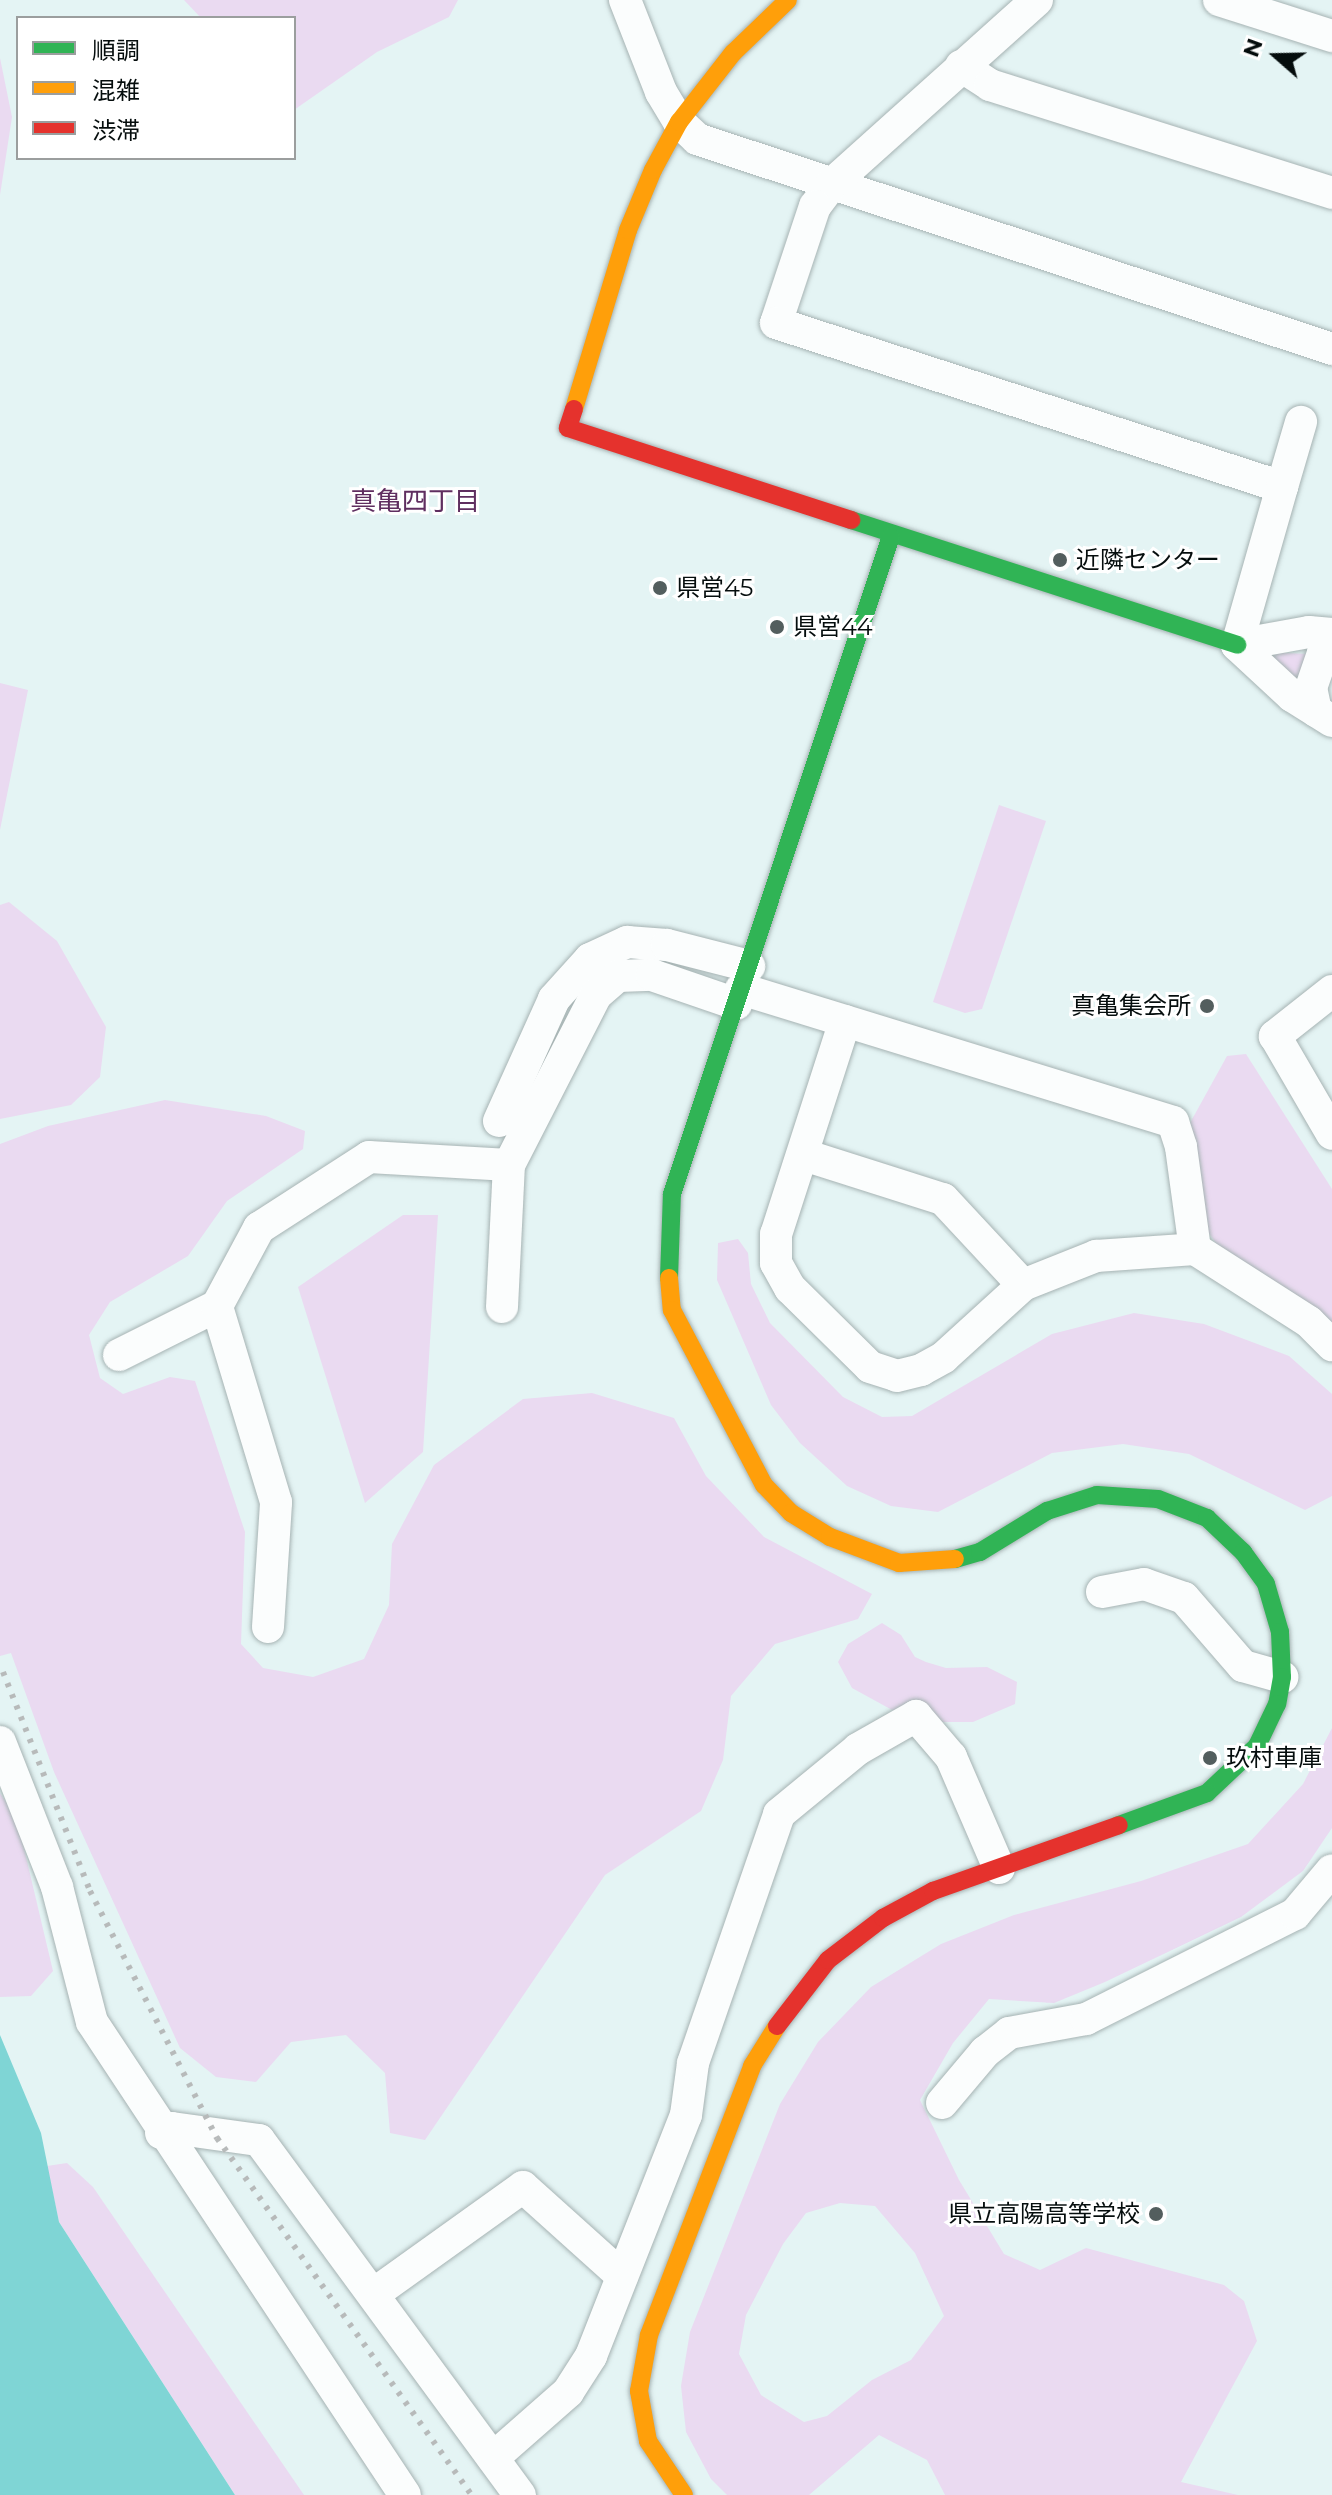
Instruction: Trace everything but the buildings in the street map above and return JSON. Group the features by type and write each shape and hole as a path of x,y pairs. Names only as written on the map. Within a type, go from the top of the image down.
{"street":[{"path":"625,0 661,92 679,122 697,139 1332,349"},
{"path":"788,0 733,53 679,122 628,230 568,428 891,536 1237,645 1292,696 1324,716"},
{"path":"1037,0 831,185 815,206 776,323 1282,487"},
{"path":"1219,0 1332,36"},
{"path":"961,66 990,85 1332,193"},
{"path":"1237,645 1301,422"},
{"path":"684,2495 648,2441 639,2391 649,2335 752,2066 792,2002 828,1960 895,1911 999,1868 1207,1793 1257,1746 1277,1704 1282,1677 1280,1632 1258,1573 1207,1518 1158,1499 1097,1495 1047,1511 980,1552 937,1564 912,1563 865,1553 830,1537 791,1513 764,1485 672,1310 667,1248 672,1194 891,536"},
{"path":"1237,645 1309,632 1332,634"},
{"path":"1324,716 1311,688 1323,653 1332,644"},
{"path":"499,1121 554,999 590,959 627,942 667,945 742,986 1173,1122 1181,1147 1195,1249"},
{"path":"502,1307 509,1165 577,1025 596,995 618,976 652,975 742,986"},
{"path":"1332,991 1275,1036 1332,1134"},
{"path":"845,1021 776,1234 776,1263 790,1288 870,1367 897,1376 921,1370 944,1357 1023,1285 1096,1256 1195,1249 1309,1322 1332,1345"},
{"path":"804,1155 943,1199 1023,1285"},
{"path":"119,1355 217,1306 259,1228 369,1157 509,1165"},
{"path":"217,1306 276,1502 268,1627"},
{"path":"1102,1592 1144,1584 1184,1598 1243,1666 1282,1677"},
{"path":"493,2458 568,2392 591,2356 686,2115 693,2063 779,1814 858,1749 916,1716 951,1757 999,1868"},
{"path":"0,1742 57,1887 92,2022 161,2133 405,2495"},
{"path":"942,2103 985,2052 1009,2033 1100,2012 1295,1914 1332,1870"},
{"path":"161,2133 172,2128 259,2140 375,2293 520,2495"},
{"path":"375,2293 523,2187 622,2276"}],"shaded area":[{"path":"184,0 458,0 449,17 377,52 296,109 296,16 199,16"},
{"path":"0,58 12,117 0,195"},
{"path":"1263,652 1309,654 1302,684"},
{"path":"0,683 28,690 0,830"},
{"path":"999,805 1046,821 982,1009 965,1013 933,1002"},
{"path":"9,902 57,941 106,1027 100,1077 71,1105 0,1119 0,905"},
{"path":"1246,1054 1332,1189 1332,1327 1219,1248 1207,1230 1190,1123 1227,1056"},
{"path":"165,1100 266,1116 305,1131 303,1149 227,1201 188,1256 110,1302 89,1335 100,1378 123,1394 170,1377 195,1381 245,1532 241,1644 263,1668 313,1677 364,1659 389,1605 392,1544 434,1465 523,1399 592,1393 674,1418 706,1476 764,1537 872,1594 858,1619 775,1644 731,1696 723,1760 701,1811 605,1875 425,2140 390,2133 385,2073 346,2035 291,2042 256,2082 216,2077 180,2048 54,1772 11,1653 0,1656 0,1144 48,1126"},
{"path":"403,1215 438,1215 423,1452 365,1503 298,1287"},
{"path":"738,1239 748,1253 751,1284 770,1323 843,1397 882,1417 912,1416 1052,1334 1134,1313 1204,1324 1289,1356 1332,1394 1332,1496 1305,1510 1189,1454 1123,1444 1052,1453 938,1512 891,1506 847,1486 800,1443 771,1405 717,1280 718,1243"},
{"path":"882,1623 901,1635 915,1657 926,1662 946,1668 987,1667 1017,1682 1015,1704 973,1722 942,1722 894,1711 852,1688 838,1662 848,1644"},
{"path":"1332,1728 1332,1828 1303,1871 1241,1917 1054,2003 989,1999 953,2043 920,2100 959,2180 1004,2254 1040,2270 1086,2248 1224,2285 1244,2301 1257,2341 1181,2482 1238,2495 945,2495 927,2460 879,2435 809,2495 727,2495 711,2479 686,2432 681,2386 690,2332 780,2104 818,2042 871,1987 941,1944 1014,1915 1141,1881 1248,1844 1303,1784","holes":["840,2203 875,2206 915,2253 944,2316 911,2360 872,2380 827,2416 804,2422 761,2395 739,2354 746,2315 783,2244 806,2213"]},
{"path":"0,1793 17,1819 53,1971 31,1996 0,1997"},
{"path":"67,2163 93,2187 304,2495 235,2495 59,2222 47,2166"}],"water":[{"path":"0,2035 41,2133 59,2222 235,2495 0,2495"}],"railway":[{"path":"3,1672 90,1891 217,2138 472,2495"}],"traffic: fast":[{"path":"851,520 1237,645"},
{"path":"669,1278 672,1194 891,536"},
{"path":"955,1559 980,1552 1047,1511 1097,1495 1158,1499 1207,1518 1243,1552 1266,1584 1280,1632 1282,1677 1277,1704 1257,1746 1207,1793 1119,1825"}],"traffic: slow":[{"path":"574,409 628,230 653,170 679,122 733,53 788,0"},
{"path":"669,1278 672,1310 764,1485 791,1513 830,1537 899,1563 955,1559"},
{"path":"684,2495 648,2441 639,2391 649,2335 752,2066 777,2026"}],"traffic: jam":[{"path":"574,409 568,428 851,520"},
{"path":"777,2026 828,1960 883,1918 933,1891 1119,1825"}],"place":[{"name":"近隣センター","path":"1060,560"},
{"name":"県営45","path":"660,588"},
{"name":"県営44","path":"777,627"},
{"name":"真亀集会所","path":"1207,1006"},
{"name":"玖村車庫","path":"1210,1758"},
{"name":"県立高陽高等学校","path":"1156,2214"}],"district":[{"name":"真亀四丁目","path":"415,502"}]}
